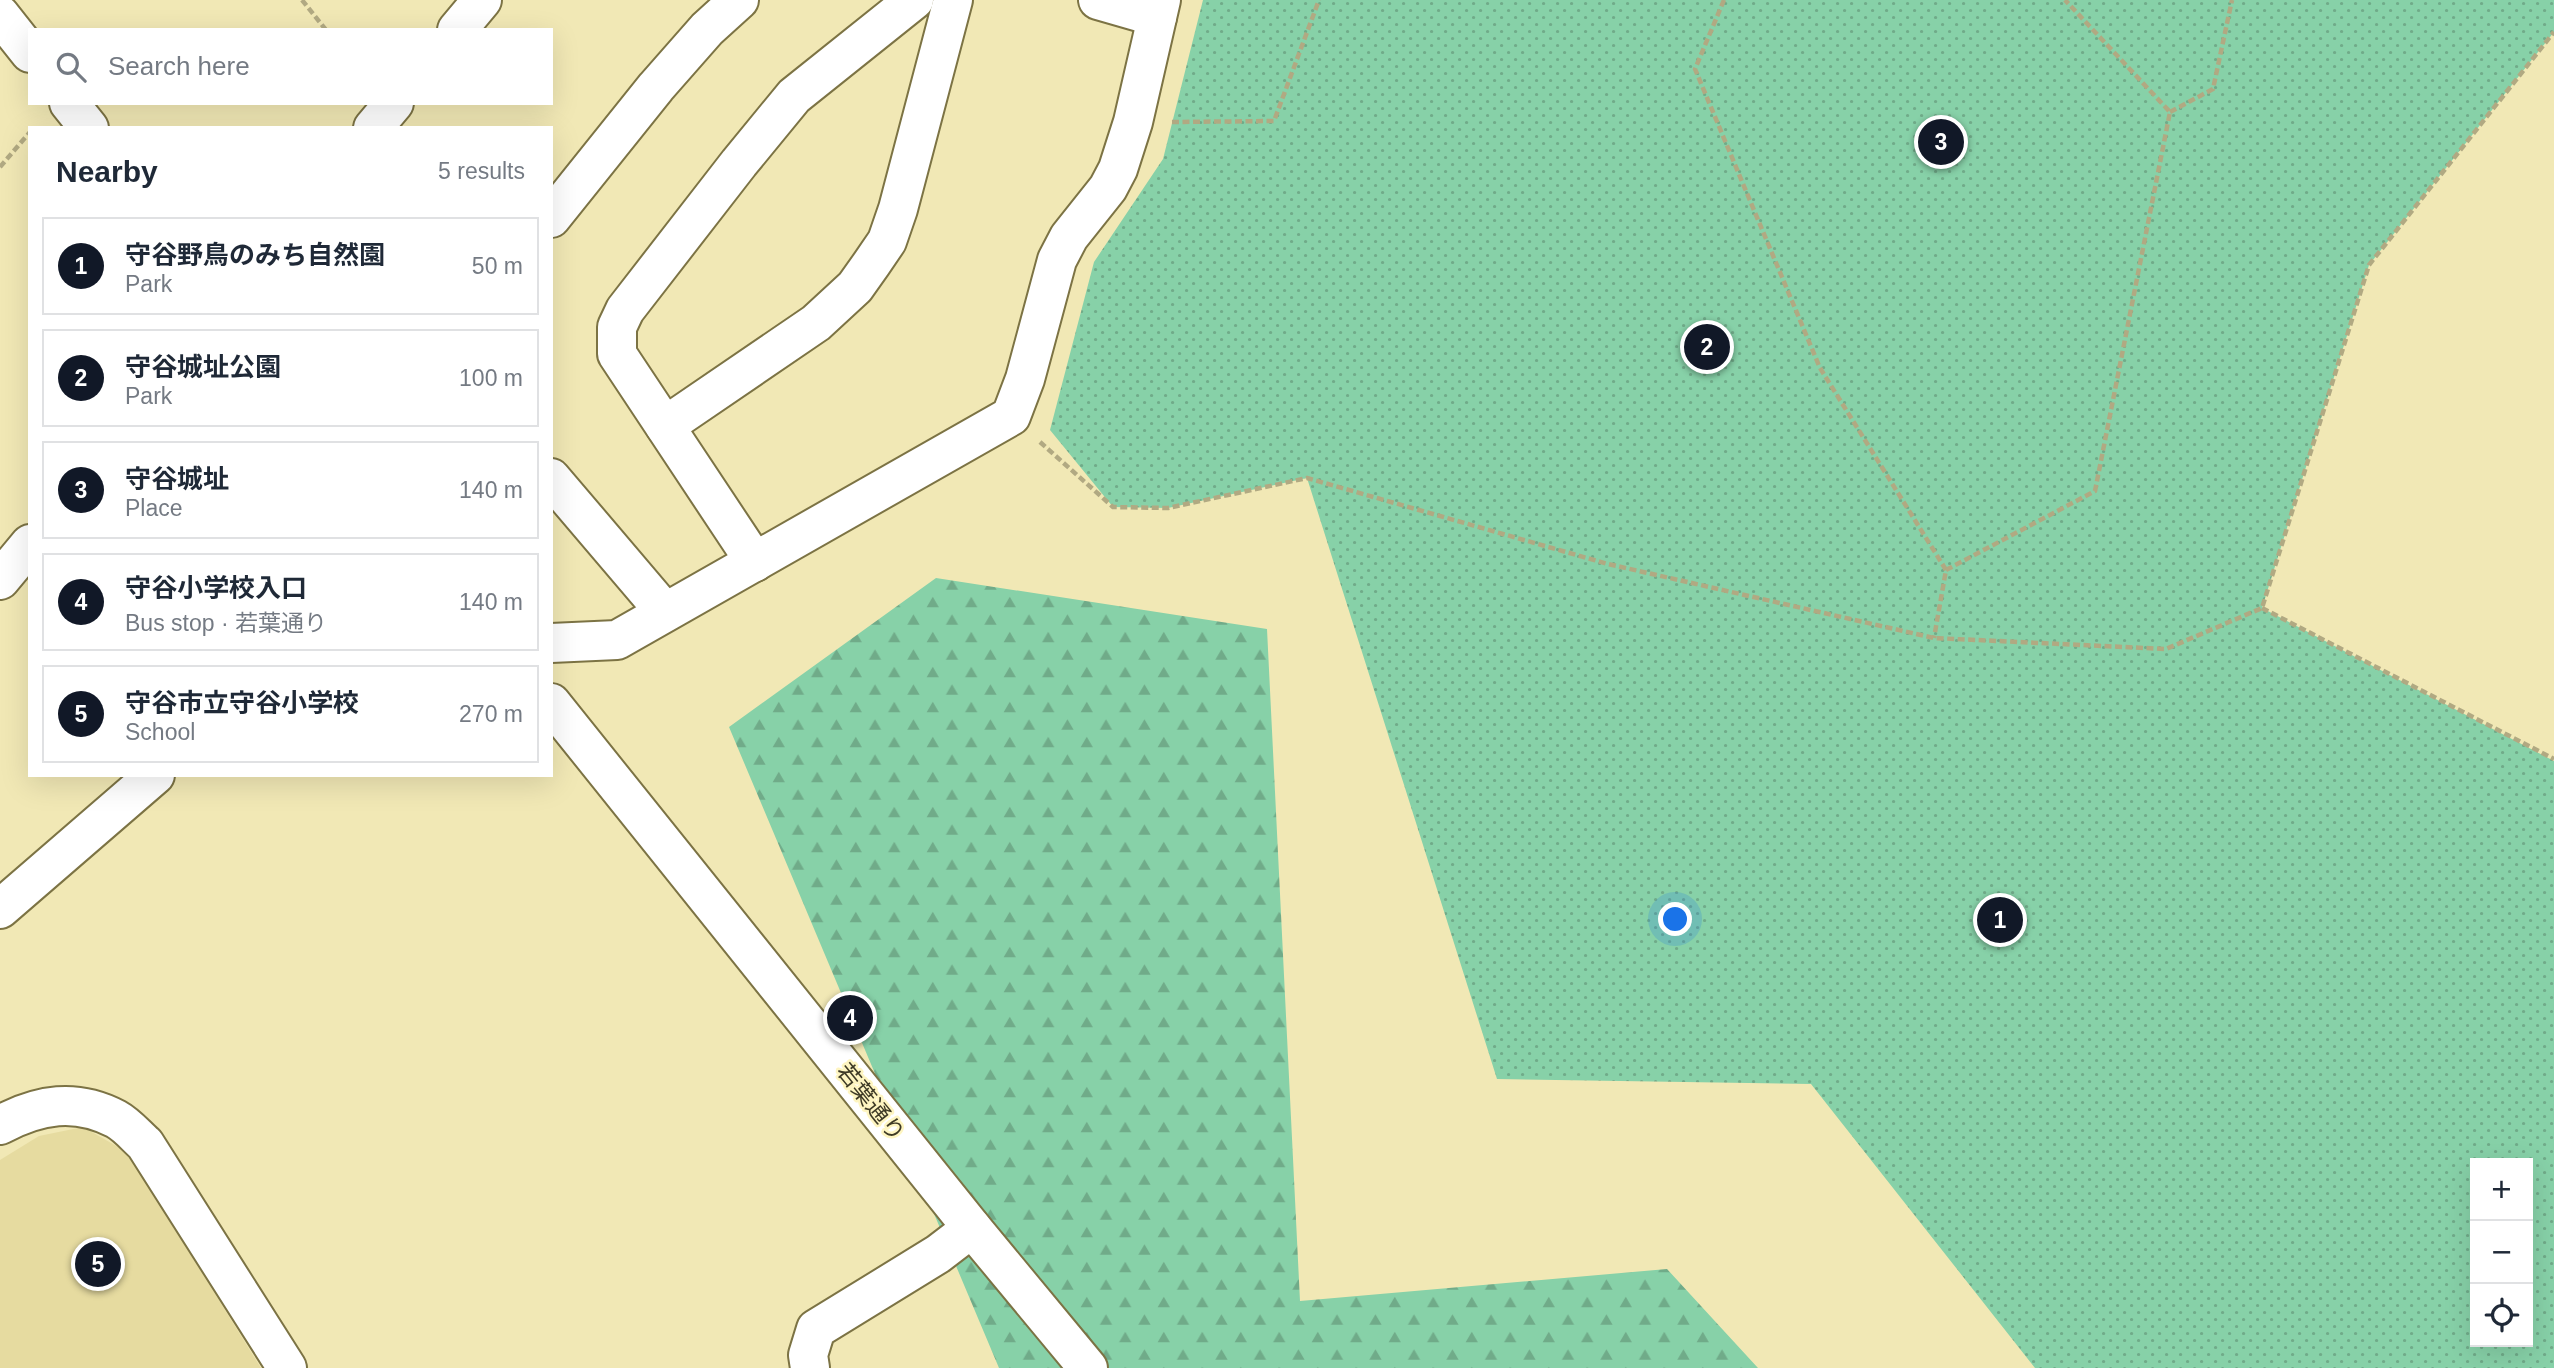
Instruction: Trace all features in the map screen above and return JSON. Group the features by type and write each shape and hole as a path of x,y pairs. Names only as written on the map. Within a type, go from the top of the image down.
{"street":[{"path":"459,28 482,0"},
{"path":"553,216 706,29 739,0"},
{"path":"755,562 617,354 617,327 625,310 793,96 914,0"},
{"path":"666,426 816,323 855,287 873,263 887,241 898,209 953,0"},
{"path":"553,643 617,640 1011,416 1057,260 1069,237 1108,188 1118,169 1133,122 1159,8 1098,0"},
{"path":"0,15 28,50"},
{"path":"71,105 87,126"},
{"path":"375,126 392,105"},
{"path":"553,480 666,612"},
{"path":"0,580 28,546"},
{"name":"若葉通り","path":"553,705 972,1228 1088,1368"},
{"path":"0,909 153,777"},
{"path":"0,1125 40,1109 69,1104 88,1107 118,1120 145,1144 288,1368"},
{"path":"810,1368 808,1355 816,1329 937,1254 972,1228"}],"path":[{"path":"302,0 325,28"},
{"path":"1133,122 1274,121 1319,0"},
{"path":"1724,0 1695,69 1821,368 1946,570 1934,638"},
{"path":"2065,0 2170,111"},
{"path":"2170,111 2213,89 2232,0"},
{"path":"1011,416 1113,507 1168,508 1307,478 1608,564 1934,638 2166,649 2262,608 2369,265 2554,32"},
{"path":"1946,570 2095,491 2170,111"},
{"path":"0,167 28,134"},
{"path":"2262,608 2554,760"}],"shaded area":[{"path":"83,1127 127,1152 261,1368 0,1368 0,1160 39,1136"}],"green space":[{"path":"1203,0 2554,0 2554,32 2369,265 2262,608 2554,761 2554,1368 2035,1368 1811,1084 1497,1079 1307,478 1168,508 1113,507 1050,430 1094,262 1163,159"},
{"path":"936,578 1267,629 1300,1301 1667,1269 1758,1368 999,1368 729,727"}],"place":[{"name":"守谷城址","path":"1941,142"},
{"name":"守谷城址公園","path":"1707,347"},
{"name":"守谷野鳥のみち自然園","path":"2000,920"},
{"name":"守谷小学校入口","path":"850,1018"},
{"name":"守谷市立守谷小学校","path":"98,1264"}]}
